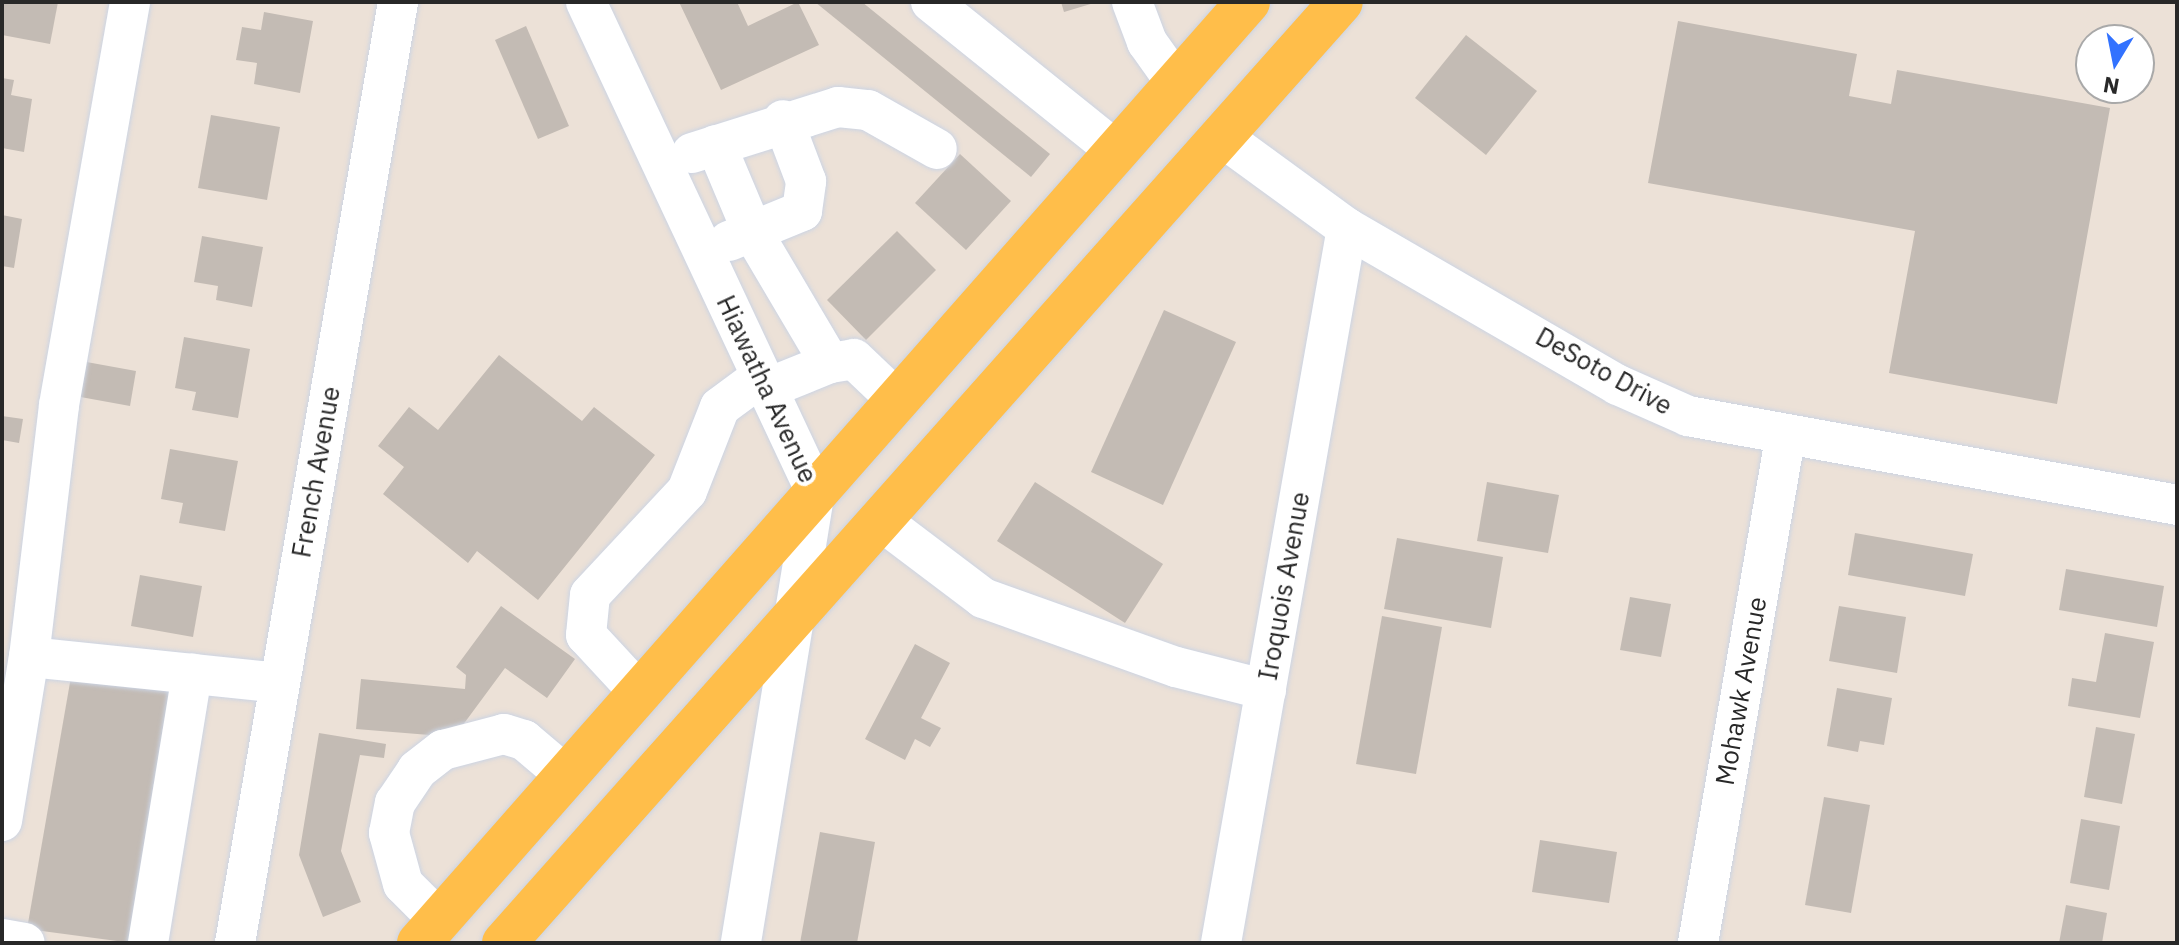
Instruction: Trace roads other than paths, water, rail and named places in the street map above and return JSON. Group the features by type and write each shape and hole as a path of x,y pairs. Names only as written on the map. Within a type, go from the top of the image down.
{"main road":[{"path":"429,931 563,773 1248,2"},
{"path":"504,943 1341,2"}],"street":[{"path":"2,821 29,657 59,405 130,2"},
{"name":"French Avenue","path":"235,943 398,2"},
{"name":"Hiawatha Avenue","path":"586,2 815,490 801,609 741,943"},
{"path":"931,2 1116,151"},
{"path":"1132,2 1147,42 1176,83"},
{"path":"662,164 783,120 838,107 868,110 937,149"},
{"path":"702,249 753,233 802,211 806,181 783,120"},
{"name":"DeSoto Drive","path":"1222,137 1347,228 1618,385 1688,416 1785,439 2177,505"},
{"path":"716,145 753,233 830,363"},
{"name":"Iroquois Avenue","path":"1221,943 1347,228"},
{"path":"637,690 586,635 590,595 687,491 720,407 765,382 854,359 896,399"},
{"name":"Mohawk Avenue","path":"1698,943 1785,439"},
{"path":"880,520 983,598 1176,667 1266,690"},
{"path":"29,657 279,683"},
{"path":"148,943 192,674"},
{"path":"429,931 403,884 389,833 395,803 417,770 443,750 504,734 524,740 563,773"},
{"path":"2,939 25,943"}]}
